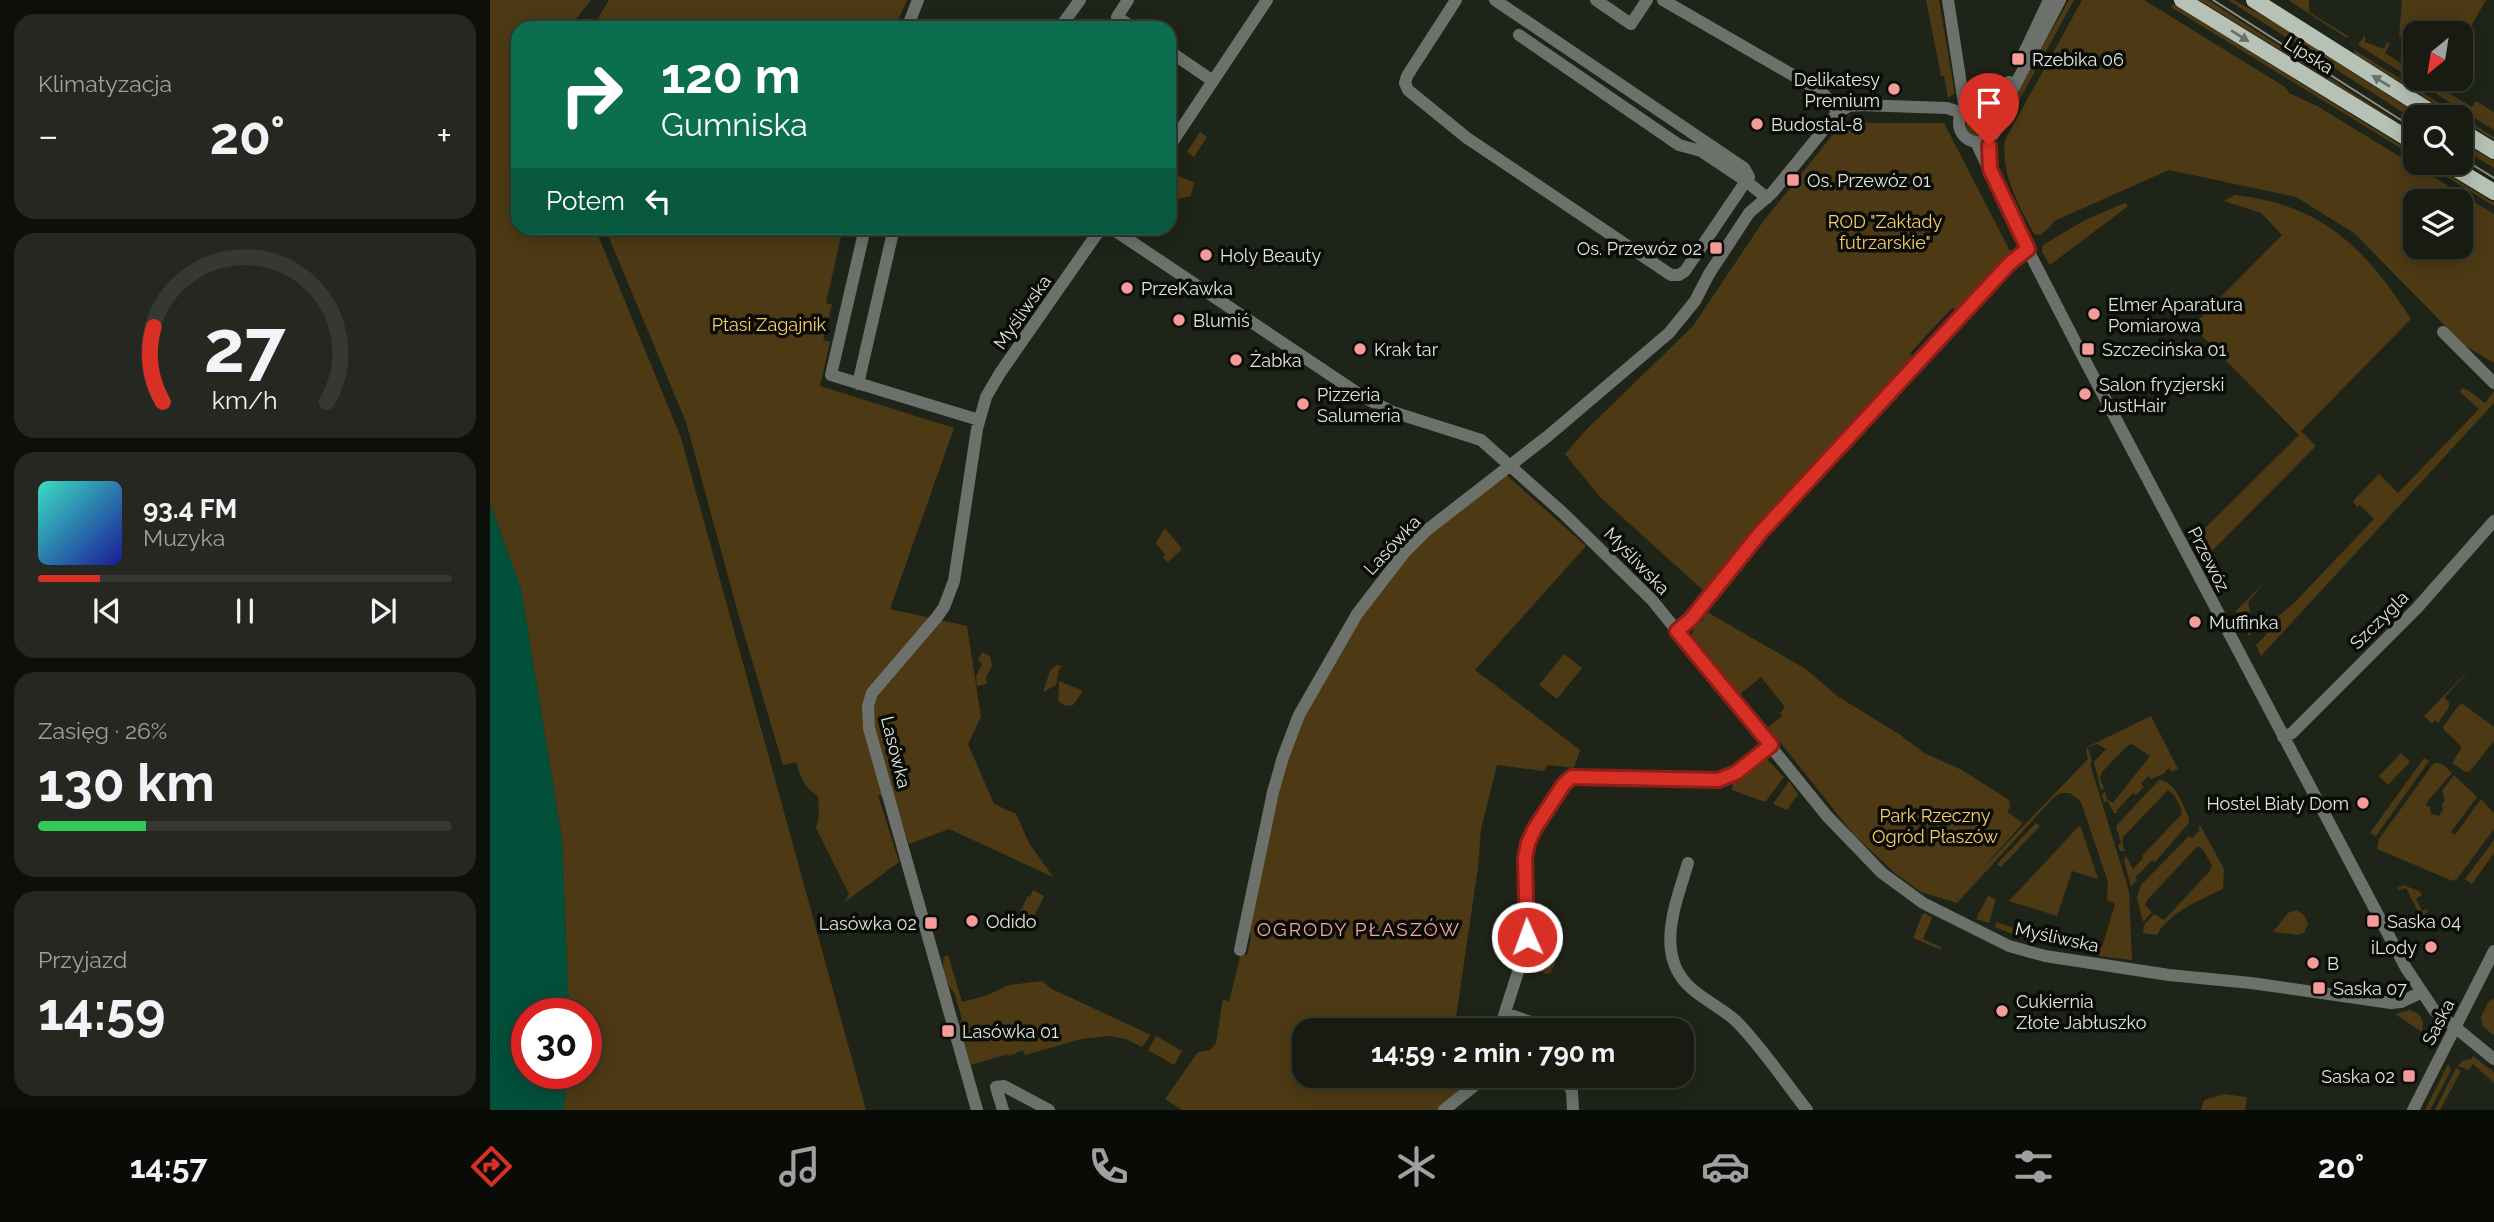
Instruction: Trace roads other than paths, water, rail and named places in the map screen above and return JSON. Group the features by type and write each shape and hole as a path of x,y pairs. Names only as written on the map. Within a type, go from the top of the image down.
{"main road":[{"name":"Lipska","path":"2182,0 2403,136"},
{"name":"Lipska","path":"2254,0 2421,105"},
{"path":"2473,138 2494,151"},
{"path":"2466,175 2494,192"}],"street":[{"path":"910,21 918,0"},
{"path":"1065,21 1080,0"},
{"path":"1123,21 1117,17 1128,0"},
{"path":"1176,136 1267,0"},
{"path":"1456,0 1407,76 1405,83 1408,90 1467,138 1671,275 1679,275 1685,271 1749,177 1744,168 1683,118 1495,0"},
{"path":"1597,0 1631,24 1647,0"},
{"path":"1662,0 1790,77 1822,92 1838,112 1849,106 1860,105 1930,107 1970,111 1996,121"},
{"path":"1948,0 1970,111"},
{"path":"1970,111 1998,98 2012,76 2049,0"},
{"path":"1982,140 1995,131 1996,121 2060,0"},
{"path":"1519,35 1679,145 1701,151 1768,198"},
{"path":"1564,66 1574,52"},
{"path":"1176,56 1213,81"},
{"name":"Przewóz","path":"1970,111 1966,138 1982,140 1990,169 2028,249 2420,993 2434,1010 2494,1059"},
{"name":"Lasówka","path":"1240,950 1273,792 1299,715 1357,614 1404,553 1427,530 1510,466 1669,333 1695,301 1709,274 1749,213 1768,198 1838,112"},
{"path":"863,235 831,375 979,420"},
{"path":"858,384 892,235"},
{"name":"Myśliwska","path":"979,420 986,397 1000,373 1096,235"},
{"name":"Myśliwska","path":"1121,235 1365,398 1393,412 1476,437 1636,582 1827,816 1882,873 1923,903 2009,946 2045,956 2381,1002 2401,1002 2420,993"},
{"path":"1677,631 1691,619 1760,533 2003,270 2028,249"},
{"path":"2443,332 2494,383"},
{"name":"Lasówka","path":"977,1110 867,716 872,692 937,617 950,593 954,582 979,420"},
{"name":"Szczygla","path":"2283,737 2292,733 2398,627 2494,522"},
{"path":"1503,1018 1527,937 1526,850 1535,828 1564,784 1572,777 1581,776 1718,780 1736,773 1771,745"},
{"path":"1688,863 1670,925 1671,948 1677,969 1690,987 1736,1022 1807,1110"},
{"name":"Saska","path":"2413,1110 2494,951"},
{"path":"1505,1013 1519,1018"},
{"path":"1003,1110 996,1087 1004,1086 1049,1110"},
{"path":"1444,1110 1473,1088"},
{"path":"1570,1088 1574,1102 1573,1110"},
{"path":"1024,1096 1028,1110"}],"tram line":[{"path":"2213,0 2403,121"},
{"path":"2473,165 2494,178"}],"place":[{"name":"Rzebika 06","path":"2018,59"},
{"name":"Delikatesy Premium","path":"1894,89"},
{"name":"Budostal-8","path":"1757,124"},
{"name":"Os. Przewóz 01","path":"1793,180"},
{"name":"Os. Przewóz 02","path":"1716,248"},
{"name":"Holy Beauty","path":"1206,255"},
{"name":"PrzeKawka","path":"1127,288"},
{"name":"Elmer Aparatura Pomiarowa","path":"2094,314"},
{"name":"Blumiś","path":"1179,320"},
{"name":"Krak tar","path":"1360,349"},
{"name":"Szczecińska 01","path":"2088,349"},
{"name":"Żabka","path":"1236,360"},
{"name":"Salon fryzjerski JustHair","path":"2085,394"},
{"name":"Pizzeria Salumeria","path":"1303,404"},
{"name":"Muffinka","path":"2195,622"},
{"name":"Hostel Biały Dom","path":"2363,803"},
{"name":"Odido","path":"972,921"},
{"name":"Saska 04","path":"2373,921"},
{"name":"Lasówka 02","path":"931,923"},
{"name":"iLody","path":"2431,947"},
{"name":"B","path":"2313,963"},
{"name":"Saska 07","path":"2319,988"},
{"name":"Cukiernia Złote Jabłuszko","path":"2002,1011"},
{"name":"Lasówka 01","path":"948,1031"},
{"name":"Saska 02","path":"2409,1076"}],"district":[{"name":"OGRODY PŁASZÓW","path":"1359,929"}],"park label":[{"name":"ROD \"Zakłady futrzarskie\"","path":"1885,231"},
{"name":"Ptasi Zagajnik","path":"769,324"},
{"name":"Park Rzeczny Ogród Płaszów","path":"1935,825"}]}
